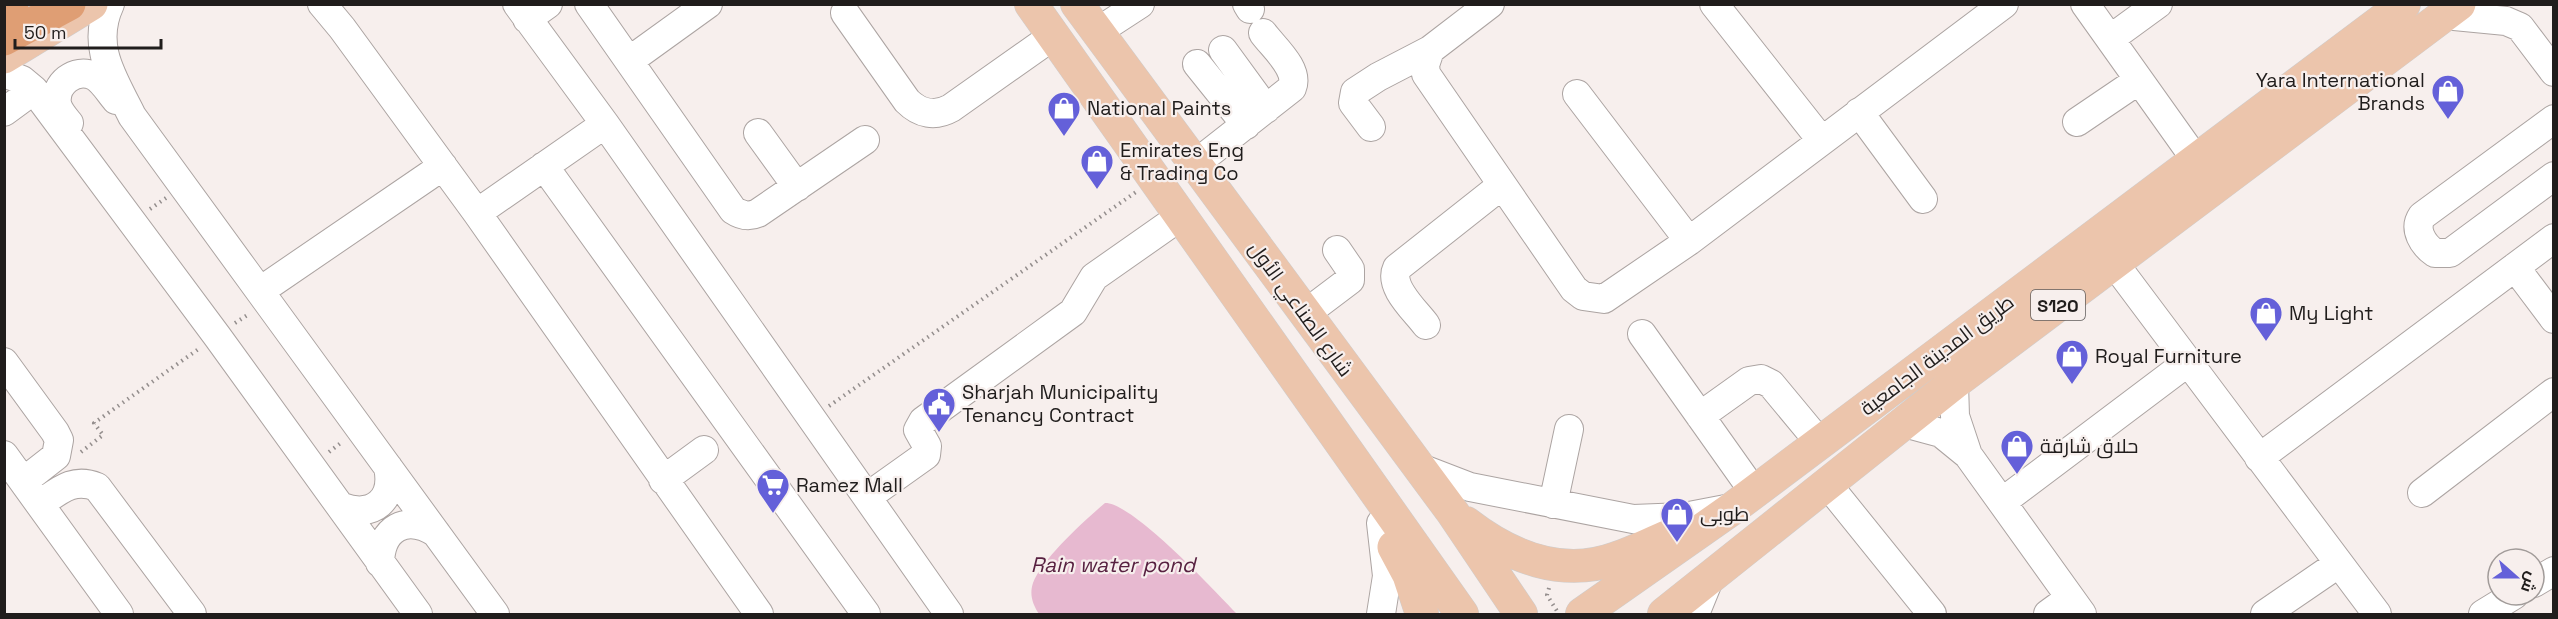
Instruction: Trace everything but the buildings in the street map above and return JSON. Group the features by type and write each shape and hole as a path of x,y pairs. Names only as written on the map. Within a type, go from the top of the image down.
{"highway":[{"path":"4,9 12,4"},
{"path":"4,39 69,4"}],"main road":[{"path":"4,57 91,4"},
{"path":"1031,4 1462,615"},
{"name":"شارع الصناعي الأول","path":"1077,4 1453,513 1521,615"},
{"name":"طريق المدينة الجامعية","path":"1582,615 1820,443 2404,4"},
{"name":"طريق المدينة الجامعية","path":"1664,615 1954,383 2451,10"},
{"path":"1344,449 1409,575 1422,615"},
{"path":"1453,513 1484,537 1517,554 1553,566 1574,566 1616,559 1743,500"},
{"path":"1677,615 1708,582"}],"street":[{"path":"111,4 103,33 103,51 132,116"},
{"path":"322,4 336,10 759,615"},
{"path":"589,4 733,210 742,215 754,215 865,140"},
{"path":"629,61 708,4"},
{"path":"1097,32 1140,4"},
{"path":"1371,127 1353,103 1355,92 1378,76 1430,50 1491,4"},
{"path":"1714,4 1822,141"},
{"path":"1430,50 1425,65 1430,82 1574,289 1583,296 1604,299 1689,241 2004,4"},
{"path":"2085,4 2196,160"},
{"path":"2110,39 2158,4"},
{"path":"531,9 605,124 950,615"},
{"path":"2451,10 2506,21 2518,16 2553,72"},
{"path":"845,13 907,101 913,107 928,114 944,112 951,108 1053,36"},
{"path":"1194,165 1289,91 1294,80 1292,71 1253,16"},
{"path":"1223,50 1256,117"},
{"path":"1197,64 1256,117"},
{"path":"4,73 22,80 34,90 311,464 418,615"},
{"path":"81,152 76,132 61,113 57,103 58,92 63,82 72,75 83,73 94,76 132,116 495,615"},
{"path":"2077,122 2139,80"},
{"path":"4,112 34,90"},
{"path":"1577,94 1689,241"},
{"path":"1859,112 1923,199"},
{"path":"477,213 605,124"},
{"path":"2549,130 2422,216 2418,224 2419,234 2435,254 2450,253 2553,176"},
{"path":"758,133 797,187"},
{"path":"263,296 443,166"},
{"path":"544,166 866,615"},
{"path":"1426,324 1397,286 1394,277 1397,268 1502,185"},
{"path":"867,497 926,455 927,446 918,430 923,421 1073,312 1094,277 1181,216"},
{"path":"2259,458 2553,238"},
{"path":"1305,314 1350,280 1350,269 1337,250"},
{"path":"2114,263 2377,615"},
{"path":"2515,267 2553,318"},
{"path":"1418,467 1470,487 1633,519 1684,517 1743,500 1700,416 1642,334"},
{"path":"4,362 59,440 56,456 24,481"},
{"path":"2002,502 2188,362"},
{"path":"1700,416 1749,381 1761,379 1771,384 1820,443"},
{"path":"1954,383 1954,416 1968,454 2002,502 2067,609"},
{"path":"2422,493 2553,393"},
{"path":"1904,423 1941,433 1968,454"},
{"path":"1553,504 1569,429"},
{"path":"663,480 704,450"},
{"path":"4,455 120,615"},
{"path":"342,507 354,511 367,510 380,504 391,480 388,467"},
{"path":"40,504 64,487 75,483 86,483 97,487 192,615"},
{"path":"1828,484 1932,615"},
{"path":"1381,523 1387,576 1381,615"},
{"path":"380,563 381,549 387,537 397,528 411,524 424,526 436,533"},
{"path":"2265,615 2338,564"},
{"path":"1695,615 1708,582"}],"path":[{"path":"811,418 1155,179"},
{"path":"132,222 183,186"},
{"path":"76,456 103,435 94,423 217,336 263,296"},
{"path":"311,464 360,429"},
{"path":"1547,595 1559,615"}],"water":[{"name":"Rain water pond","path":"1105,503 1118,507 1153,532 1237,614 1039,614 1033,603 1031,592 1038,573 1065,540"}],"place":[{"name":"Yara International Brands","path":"2448,120"},
{"name":"National Paints","path":"1064,137"},
{"name":"Emirates Eng & Trading Co","path":"1097,190"},
{"name":"My Light","path":"2266,342"},
{"name":"Royal Furniture","path":"2072,385"},
{"name":"Sharjah Municipality Tenancy Contract","path":"939,433"},
{"name":"حلاق شارقة","path":"2017,475"},
{"name":"Ramez Mall","path":"773,514"},
{"name":"طوبى","path":"1677,543"}]}
